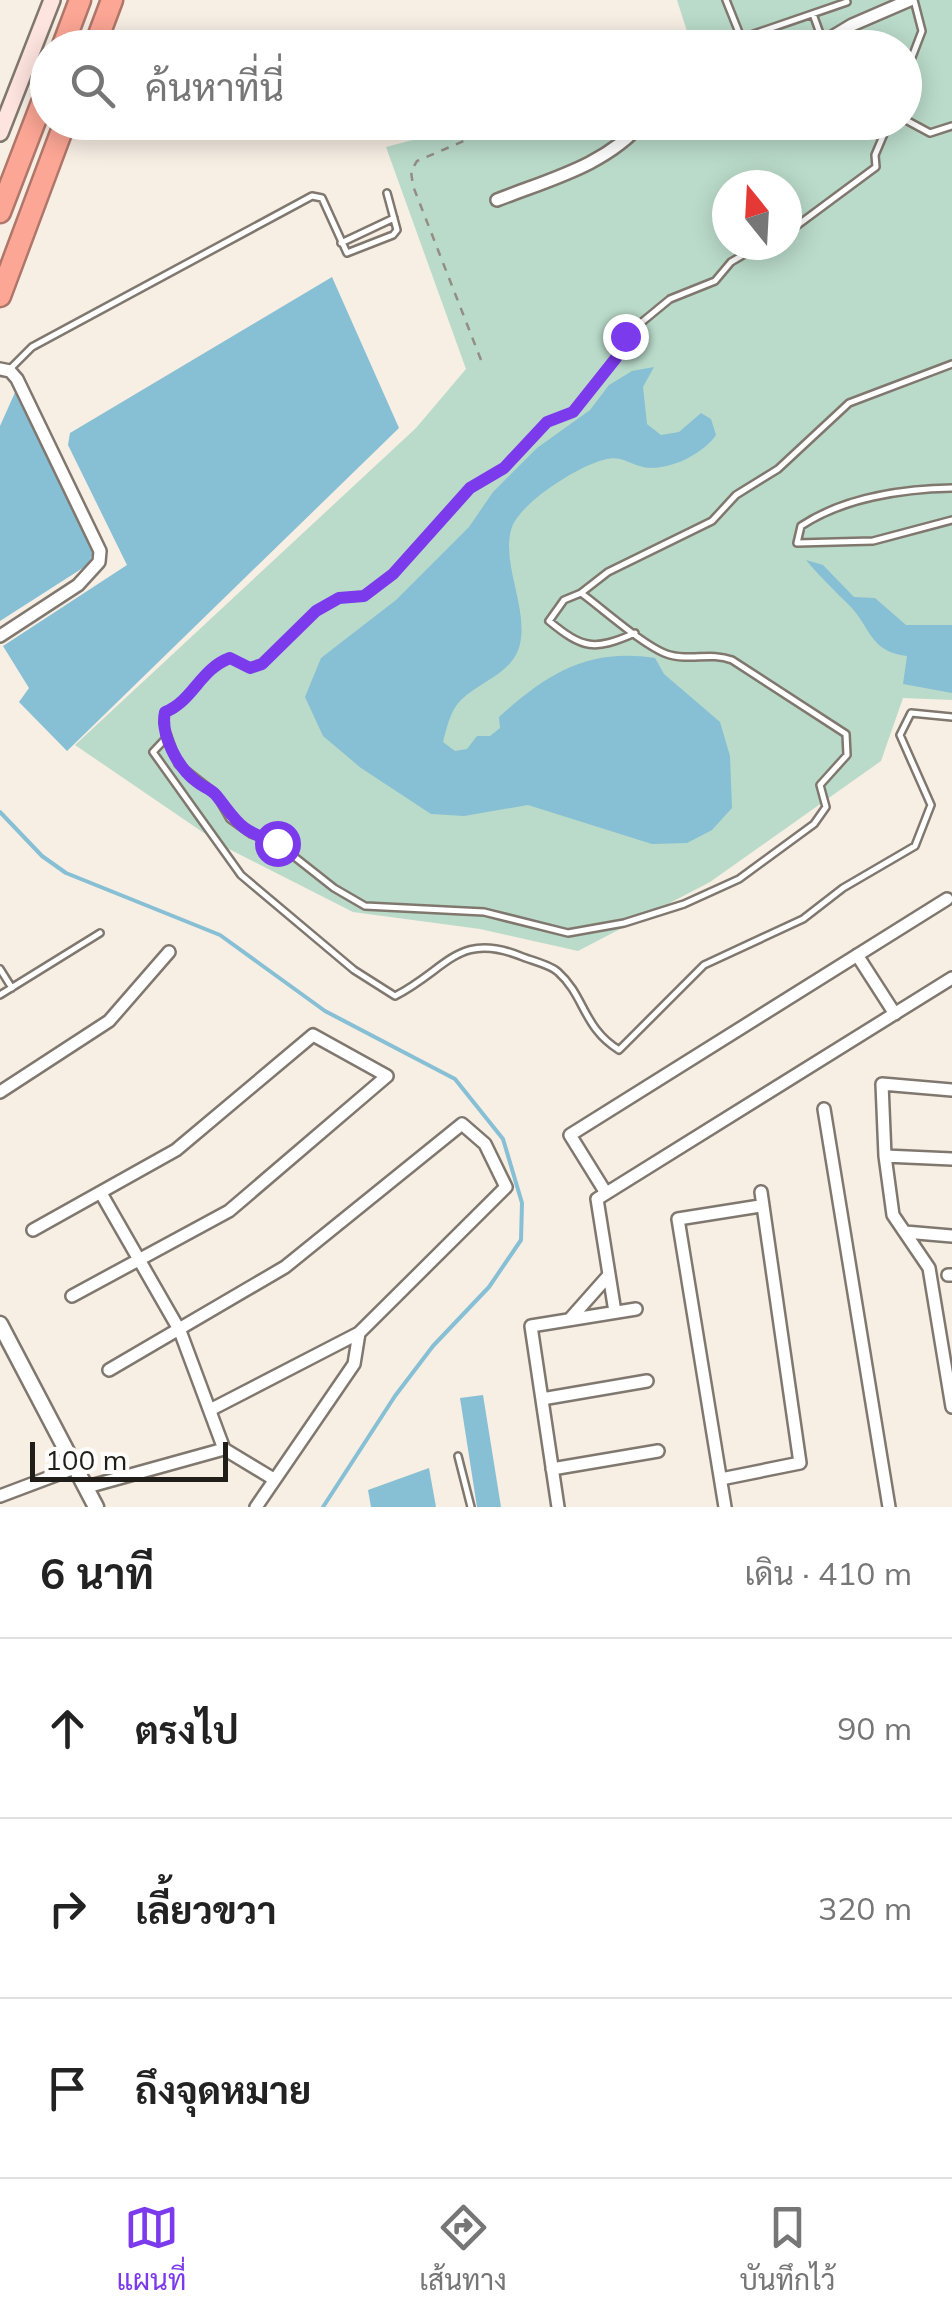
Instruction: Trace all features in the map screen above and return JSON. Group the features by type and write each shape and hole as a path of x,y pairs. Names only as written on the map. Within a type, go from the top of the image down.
{"highway":[{"path":"69,30 80,0"},
{"path":"101,30 112,0"},
{"path":"0,212 30,134"},
{"path":"0,296 58,140"}],"main road":[{"path":"40,30 52,0"},
{"path":"0,133 30,56"}],"street":[{"path":"848,30 912,0"},
{"path":"498,200 603,159 628,140"},
{"path":"0,636 78,585 99,562 100,552 5,370"},
{"path":"606,1193 570,1135 947,899"},
{"path":"0,1092 96,1031 168,952"},
{"path":"857,955 895,1014"},
{"path":"615,1312 597,1199 952,978"},
{"path":"34,1230 176,1150 312,1035 387,1076 229,1211 72,1296"},
{"path":"952,1090 882,1084 885,1156 893,1215 929,1268 952,1407"},
{"path":"824,1109 889,1507"},
{"path":"109,1370 285,1267 462,1124 485,1144 506,1187 359,1332 210,1410"},
{"path":"885,1156 952,1159"},
{"path":"721,1478 800,1463 761,1192"},
{"path":"102,1195 180,1331 224,1449 272,1478"},
{"path":"725,1507 678,1219 760,1206"},
{"path":"905,1232 952,1236"},
{"path":"570,1319 609,1275"},
{"path":"558,1507 531,1326 636,1308"},
{"path":"0,1324 96,1507"},
{"path":"256,1507 272,1478 354,1364 359,1332"},
{"path":"542,1398 647,1381"},
{"path":"87,1487 224,1449"},
{"path":"552,1468 658,1451"},
{"path":"0,1496 77,1467"}],"lane":[{"path":"726,0 739,30"},
{"path":"912,0 922,30"},
{"path":"764,30 847,2"},
{"path":"813,14 816,30"},
{"path":"922,129 930,133 952,126"},
{"path":"802,222 876,167 875,155 882,140"},
{"path":"5,370 25,352 306,198 322,198 341,243 350,252 393,235 398,230 387,193"},
{"path":"341,243 394,218"},
{"path":"581,593 665,654 684,658 714,654 732,660 846,734 847,755 820,785 826,807 814,824 739,879 684,904 624,923 568,933 484,912 365,906 334,888 277,843 251,834 230,819 215,792 178,764 163,723 165,712 179,707 218,662 230,658 250,668 262,664 316,611 339,598 364,596 393,574 470,488 504,468 547,422 573,412 616,358 625,336 670,299 715,282 734,260"},
{"path":"635,633 599,648 572,640 548,621 564,600 581,593 608,572 712,521 736,495 778,469 848,403 952,364"},
{"path":"952,488 888,494 819,514 801,526 797,543 873,541 952,520"},
{"path":"168,736 152,752 241,875 354,970 395,996 424,981 448,957 491,944 558,972 598,1037 619,1050 704,966 804,918 842,888 915,846 931,805 900,735 912,712 952,717"},
{"path":"0,996 100,933"},
{"path":"0,969 12,988"},
{"path":"458,1456 471,1507"}],"path":[{"path":"465,140 417,160 411,171 413,186 481,360"}],"green space":[{"path":"677,0 952,0 952,700 903,698 881,761 710,882 578,951 480,929 353,912 223,846 75,745 416,428 466,369 386,147 412,140 922,140 922,30 687,30"}],"water":[{"path":"332,277 399,428 67,751 19,702 29,688 3,646 127,565 68,445 70,433"},
{"path":"654,367 643,387 647,424 661,435 679,432 701,413 711,419 716,435 694,455 663,467 643,467 617,459 596,462 552,486 525,508 511,530 509,544 521,616 520,644 503,670 457,704 443,742 455,751 467,749 477,736 490,736 500,728 499,717 517,701 570,667 609,657 655,658 664,674 720,722 730,756 732,808 712,830 687,843 652,844 528,805 464,816 431,814 361,768 323,736 305,697 321,658 396,600 469,527 493,492 537,448 590,410 609,385 632,371"},
{"path":"17,388 94,549 89,564 0,621 0,426"},
{"path":"806,560 823,565 854,597 875,598 906,625 952,625 952,693 903,684 907,656 878,644 857,614"},
{"path":"483,1395 501,1507 477,1507 460,1398"},
{"path":"429,1468 436,1507 371,1507 368,1490"}],"waterway":[{"path":"0,812 42,856 66,873 220,935 325,1011 455,1079 503,1139 522,1203 521,1240 489,1287 433,1346 395,1396 323,1507"}],"route":[{"path":"277,843 251,834 230,819 215,792 196,782 178,764 163,723 165,712 179,707 192,686 218,662 230,658 250,668 262,664 316,611 339,598 364,596 393,574 470,488 504,468 547,422 573,412 616,358 625,336"}]}
